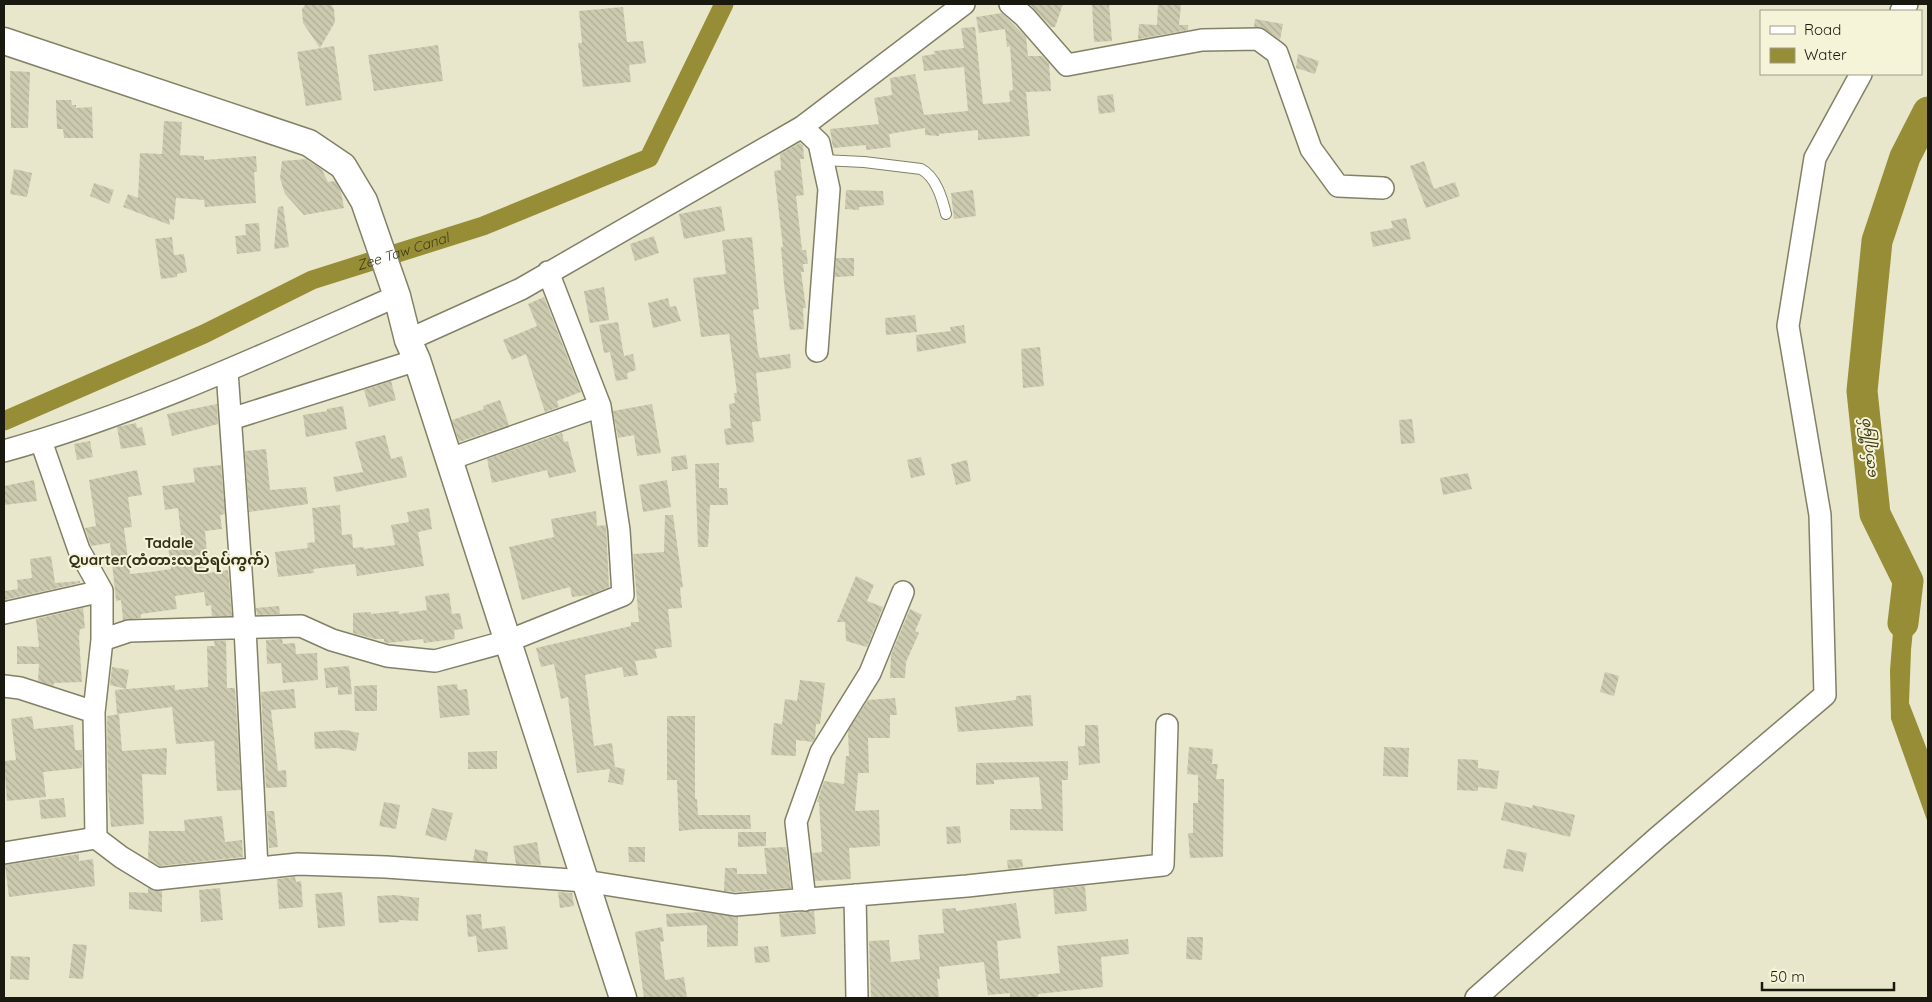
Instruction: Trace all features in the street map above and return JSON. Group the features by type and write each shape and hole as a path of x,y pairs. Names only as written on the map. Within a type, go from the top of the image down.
{"street":[{"path":"231,419 413,350 521,289 802,127 964,4"},
{"path":"1010,4 1026,17 1067,65 1202,40 1258,39 1277,53 1311,149 1338,186 1383,188"},
{"path":"4,40 309,142 343,166 354,182 370,217 394,287 623,998"},
{"path":"1476,998 1658,837 1825,695 1820,515 1788,326 1815,158 1860,75"},
{"path":"802,127 819,143 829,189 817,351"},
{"path":"102,640 129,631 301,626 332,640 387,656 435,661 508,641 622,596 620,530 600,406 548,272"},
{"path":"4,451 41,441 226,371 394,287"},
{"path":"226,371 245,628 258,868"},
{"path":"450,459 600,406"},
{"path":"41,441 79,550 102,591 102,640 94,712 96,838"},
{"path":"4,613 102,591"},
{"path":"805,900 796,822 821,752 870,672 903,592"},
{"path":"4,686 20,688 94,712"},
{"path":"4,853 96,838 121,857 157,879 298,864 386,867 586,881 735,905 805,900 1163,865 1167,725"},
{"path":"855,895 857,998"}],"lane":[{"path":"822,160 864,162 921,169 927,172 941,195 946,214"}],"water":[{"path":"1918,580 1911,650 1909,703 1928,752 1928,823 1891,719 1890,670 1897,583"}],"building":[{"path":"306,4 331,4 334,9 335,22 320,48 303,23 302,9"},
{"path":"1029,4 1063,4 1055,27 1051,27"},
{"path":"1092,4 1109,4 1112,41 1094,42"},
{"path":"1158,4 1181,5 1179,25 1188,25 1188,30 1138,39 1139,24 1157,25"},
{"path":"623,7 627,42 643,41 646,63 629,65 631,82 583,87 578,43 582,43 579,11"},
{"path":"1002,13 1026,37 1028,56 1042,56 1049,63 1051,91 1026,92 1030,136 978,140 978,130 939,134 939,136 925,135 925,128 889,134 891,147 866,150 866,145 833,148 830,129 879,124 874,98 892,95 890,78 915,74 924,115 968,111 964,67 924,71 922,56 935,54 934,51 964,48 961,28 975,27 983,104 1010,102 1009,91 1013,90 1010,46 1007,47 1005,29 979,33 976,17"},
{"path":"1255,19 1283,24 1280,40 1265,29 1254,27"},
{"path":"438,45 443,81 374,91 368,55"},
{"path":"334,46 342,100 306,106 297,52"},
{"path":"1298,54 1319,61 1315,74 1296,68"},
{"path":"10,71 30,72 28,128 11,128"},
{"path":"1113,94 1115,112 1099,114 1097,96"},
{"path":"56,100 71,100 72,105 76,105 76,108 92,107 93,138 64,138 63,129 57,129"},
{"path":"164,121 182,122 180,155 204,156 204,160 256,156 257,172 254,172 256,203 205,207 204,200 176,198 174,220 169,219 170,225 123,207 128,194 138,198 140,153 162,154"},
{"path":"800,143 803,145 804,159 800,159 804,195 796,196 802,250 806,250 808,264 803,264 804,272 801,272 806,308 803,308 804,329 790,330 774,171 781,170 780,154"},
{"path":"306,159 322,170 328,182 335,181 341,192 344,208 304,215 285,194 280,178 282,161"},
{"path":"1424,161 1434,189 1455,182 1460,196 1426,208 1410,166"},
{"path":"14,169 32,173 27,197 10,194"},
{"path":"94,183 114,190 109,204 90,196"},
{"path":"846,190 883,191 884,205 859,207 859,210 845,209"},
{"path":"973,190 976,216 954,219 951,193"},
{"path":"283,206 289,247 274,249 278,207"},
{"path":"721,206 725,231 684,239 679,214"},
{"path":"1406,218 1411,239 1373,247 1370,232 1393,228 1391,221"},
{"path":"259,223 261,251 237,254 235,236 246,235 245,224"},
{"path":"654,236 659,253 635,261 630,244"},
{"path":"172,237 174,255 184,254 187,272 177,274 177,277 161,279 155,239"},
{"path":"752,237 759,309 753,310 758,352 760,358 790,354 791,368 756,373 761,421 752,422 754,442 726,445 724,429 731,428 729,404 735,403 734,393 737,393 729,334 701,337 693,278 726,274 722,240"},
{"path":"836,258 854,258 854,276 835,277"},
{"path":"604,287 609,320 590,323 584,291"},
{"path":"544,297 581,392 557,401 559,407 545,412 526,354 512,360 503,340 537,326 528,304"},
{"path":"668,298 670,307 676,306 681,321 653,328 648,303"},
{"path":"915,315 917,332 886,335 885,318"},
{"path":"618,322 624,356 633,354 636,370 627,373 628,379 616,381 610,352 604,353 599,325"},
{"path":"964,325 966,343 917,352 916,335 951,331 950,327"},
{"path":"1040,347 1044,386 1023,388 1021,349"},
{"path":"391,381 396,400 369,407 364,390"},
{"path":"500,400 509,425 459,442 452,420 484,409 483,406"},
{"path":"217,404 218,424 172,436 167,414"},
{"path":"652,404 661,453 637,456 634,435 618,438 613,411"},
{"path":"343,406 347,429 306,437 303,415"},
{"path":"1412,419 1415,443 1401,444 1399,420"},
{"path":"136,423 137,428 142,427 146,445 121,449 117,427"},
{"path":"562,433 564,442 568,441 576,472 549,478 547,470 492,483 487,459"},
{"path":"385,435 391,459 402,456 407,477 336,492 333,477 363,472 355,442"},
{"path":"90,441 93,457 77,460 74,444"},
{"path":"266,449 270,490 306,487 308,504 249,512 245,451"},
{"path":"686,455 688,469 672,471 671,457"},
{"path":"921,457 925,475 911,478 907,460"},
{"path":"967,460 971,481 956,485 951,464"},
{"path":"719,463 719,488 727,488 728,505 710,505 708,547 698,547 695,464"},
{"path":"221,465 225,514 220,515 222,529 205,531 209,573 228,570 232,616 212,616 211,605 206,606 204,592 175,596 177,609 141,614 141,618 123,620 121,600 116,601 110,543 91,546 85,528 96,526 89,480 137,470 142,495 128,497 132,527 124,528 130,574 150,572 171,569 168,545 182,543 178,508 165,510 162,486 195,482 193,468"},
{"path":"1468,473 1472,489 1443,495 1440,478"},
{"path":"34,480 37,501 4,505 4,486"},
{"path":"667,480 671,507 643,512 639,485"},
{"path":"340,505 342,535 352,534 353,548 364,547 364,549 395,545 391,525 409,522 407,512 429,508 432,529 418,532 424,566 357,576 355,564 313,569 314,573 278,577 275,552 308,548 307,543 315,542 312,508"},
{"path":"596,511 597,526 606,525 609,587 590,595 572,597 570,587 522,600 509,547 554,537 551,519"},
{"path":"665,515 673,515 683,587 680,588 682,608 668,609 672,647 655,649 657,658 635,661 638,675 624,677 622,667 585,675 594,746 612,743 615,767 625,769 623,785 608,782 610,769 577,773 568,697 561,699 554,664 541,667 536,648 631,626 631,622 639,622 633,554 664,552"},
{"path":"51,556 55,583 80,581 80,583 4,600 4,591 18,589 17,580 32,578 30,559"},
{"path":"856,576 874,585 867,601 883,607 867,647 846,641 845,622 837,622"},
{"path":"449,593 452,614 460,613 463,629 454,630 455,639 424,643 423,639 388,643 384,642 384,639 375,639 353,633 353,613 371,612 371,614 399,611 399,614 427,610 425,596"},
{"path":"279,606 280,614 257,615 256,608"},
{"path":"83,608 85,628 80,629 79,638 82,682 54,683 53,686 38,681 39,664 17,664 17,646 39,647 36,619"},
{"path":"910,609 922,615 915,631 919,633 906,662 905,678 890,678 891,655"},
{"path":"282,639 283,644 295,643 296,654 317,653 318,680 283,683 281,663 267,664 266,640"},
{"path":"214,641 226,641 227,688 235,688 241,790 217,791 214,741 176,744 172,707 117,714 115,690 175,685 175,690 208,687 207,646 215,646"},
{"path":"349,666 352,694 338,695 338,687 326,688 324,668"},
{"path":"112,667 129,670 126,689 110,685"},
{"path":"1605,672 1619,676 1614,696 1600,692"},
{"path":"800,680 825,683 820,724 816,724 815,738 813,742 796,740 796,756 771,755 774,723 782,724 785,699 797,701"},
{"path":"457,684 458,690 467,689 470,715 440,718 437,686"},
{"path":"377,685 377,711 355,711 354,686"},
{"path":"294,689 296,708 271,710 278,771 286,770 287,787 266,788 261,692"},
{"path":"1031,695 1033,726 958,732 955,707 1016,700 1016,696"},
{"path":"895,698 897,715 890,715 890,738 868,738 869,773 858,773 855,811 879,810 880,846 849,848 851,879 815,881 812,853 822,852 819,802 817,802 824,781 844,784 846,756 849,756 848,731 868,700"},
{"path":"119,714 122,751 167,748 166,775 142,774 144,824 111,827 108,790 107,716"},
{"path":"32,716 34,729 73,725 75,750 82,750 82,768 43,772 46,797 7,801 4,761 16,760 11,719"},
{"path":"667,716 695,716 695,799 697,799 698,815 750,815 751,829 679,831 677,780 667,780"},
{"path":"1085,725 1098,725 1100,763 1079,765 1078,746 1085,746"},
{"path":"345,730 359,733 356,751 337,748 315,749 314,732"},
{"path":"1189,747 1213,749 1212,764 1218,764 1216,779 1224,779 1223,857 1190,858 1188,833 1193,833 1193,803 1198,803 1198,775 1187,774"},
{"path":"1384,747 1409,748 1408,777 1383,776"},
{"path":"497,751 497,769 468,769 468,752"},
{"path":"1458,759 1478,760 1478,768 1499,771 1497,789 1478,787 1478,791 1457,790"},
{"path":"1068,761 1068,780 1062,780 1063,831 1010,830 1010,809 1042,809 1039,777 994,780 994,784 976,785 976,763"},
{"path":"64,798 66,817 41,819 39,800"},
{"path":"384,802 400,805 396,829 379,826"},
{"path":"1505,802 1532,808 1533,805 1575,815 1570,837 1501,820"},
{"path":"432,808 453,813 446,841 425,835"},
{"path":"267,811 274,811 278,847 269,848"},
{"path":"222,816 225,842 242,840 243,857 160,866 148,859 149,831 185,831 184,820"},
{"path":"960,826 961,843 947,844 946,827"},
{"path":"738,832 766,832 766,846 738,847"},
{"path":"537,842 541,865 516,864 513,846"},
{"path":"628,847 645,847 645,862 629,862"},
{"path":"786,847 791,888 724,891 725,868 737,868 737,874 767,874 764,848"},
{"path":"475,849 488,852 487,862 473,861"},
{"path":"1507,849 1527,853 1523,872 1503,868"},
{"path":"79,854 79,861 93,859 95,886 9,897 5,865"},
{"path":"1022,859 1023,867 1008,869 1007,860"},
{"path":"295,877 296,882 301,881 303,907 279,909 277,879"},
{"path":"1085,886 1087,911 1055,914 1053,889"},
{"path":"148,888 162,891 162,912 129,909 129,892 148,893"},
{"path":"220,888 223,920 201,922 199,890"},
{"path":"342,892 345,926 318,928 315,894"},
{"path":"558,892 572,893 574,906 560,908"},
{"path":"395,895 419,898 418,921 399,920 399,922 379,923 377,896"},
{"path":"1016,903 1021,938 997,941 1000,979 1060,973 1057,946 1128,939 1129,954 1101,957 1103,987 1038,994 1038,998 1010,998 1010,993 988,995 984,962 939,967 940,979 937,979 939,998 871,998 869,941 889,940 891,962 920,959 918,935 944,933 942,909 956,908 956,911"},
{"path":"814,911 816,934 781,937 779,914"},
{"path":"700,912 738,917 738,946 707,947 707,925 667,927 666,914"},
{"path":"481,914 482,929 505,926 508,949 478,952 476,936 468,937 466,915"},
{"path":"662,927 664,941 660,942 665,980 684,977 687,998 644,998 635,932"},
{"path":"1187,937 1203,937 1202,960 1186,959"},
{"path":"73,944 87,945 83,979 69,978"},
{"path":"768,946 770,962 755,963 754,947"},
{"path":"11,956 30,957 29,980 10,979"}],"waterway":[{"name":"Zee Taw Canal","path":"4,421 204,334 312,280 483,226 649,158 724,4"},
{"name":"ဇော်ဂျီမြစ်","path":"1903,623 1908,581 1875,514 1862,391 1877,241 1905,157 1928,112"}],"district":[{"name":"Tadale Quarter(တံတားလည်ရပ်ကွက်)","path":"169,552"}]}
